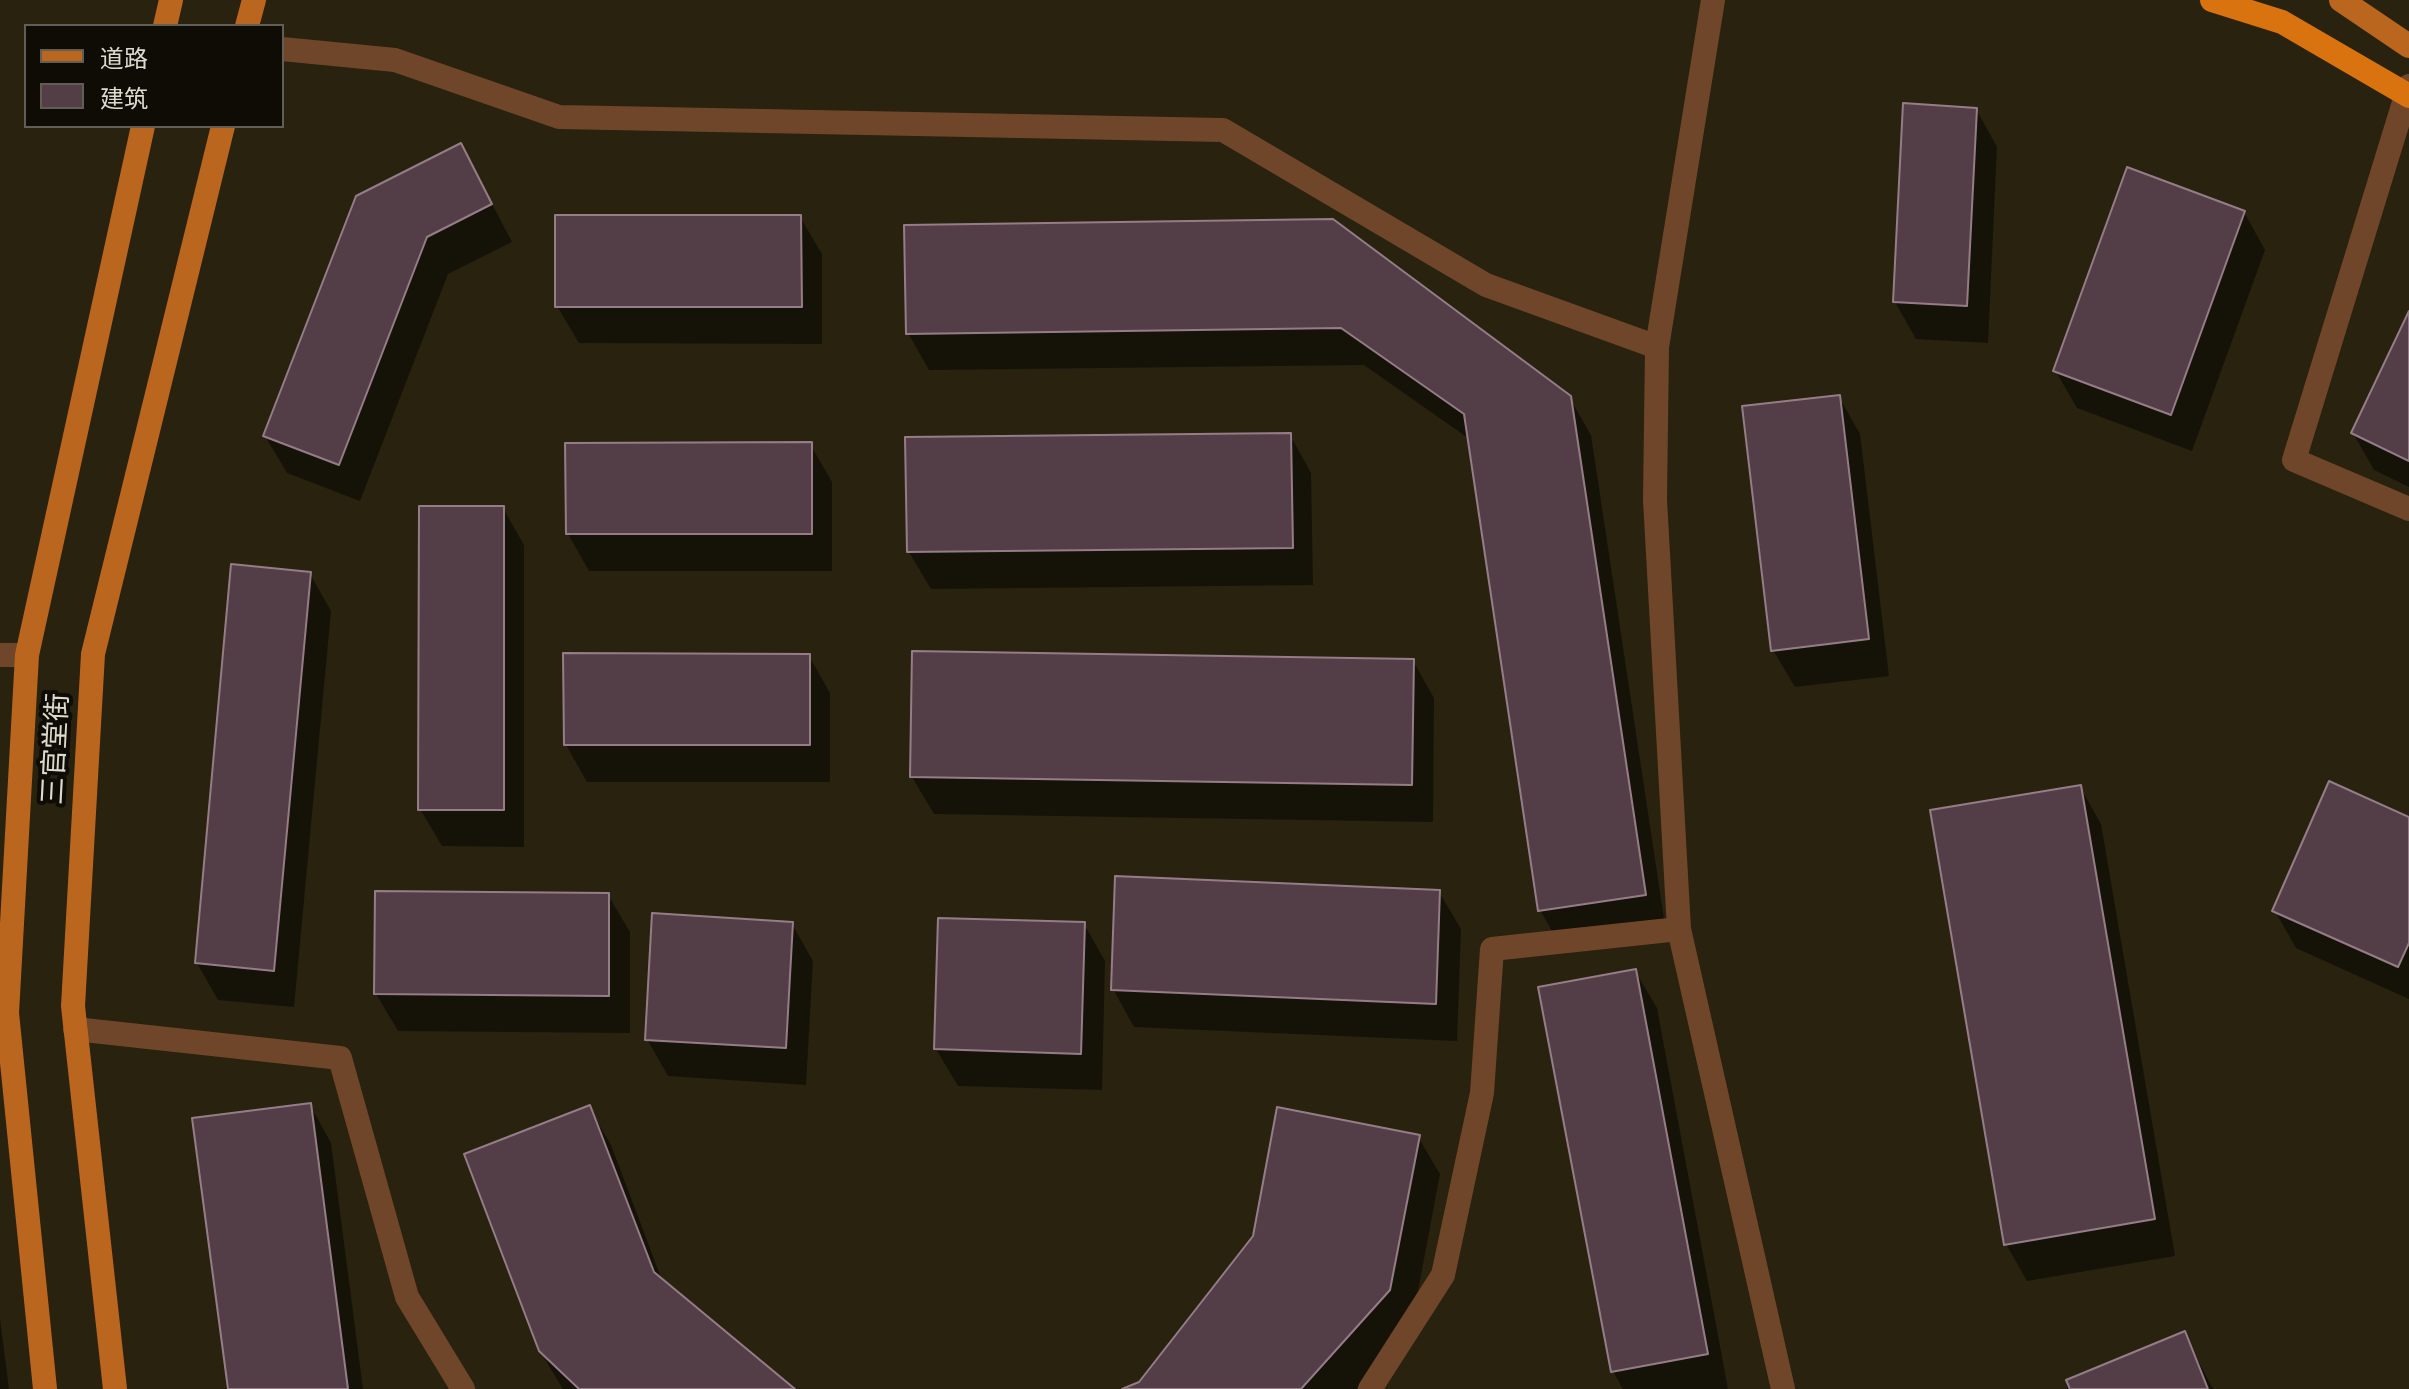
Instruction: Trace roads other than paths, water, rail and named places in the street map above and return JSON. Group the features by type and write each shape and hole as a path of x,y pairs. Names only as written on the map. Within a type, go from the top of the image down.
{"highway":[{"path":"2212,0 2282,22 2409,96"}],"main road":[{"path":"165,24 171,0"},
{"path":"248,24 254,0"},
{"path":"2341,0 2409,46"},
{"name":"三官堂街","path":"45,1389 7,1013 27,655 143,128"},
{"name":"三官堂街","path":"115,1389 73,1006 93,654 223,128"}],"street":[{"path":"1713,0 1657,347 1655,500 1679,929 1783,1389"},
{"path":"284,49 395,60 559,117 1223,130 1486,285 1657,347"},
{"path":"2409,86 2294,460 2409,509"},
{"path":"0,655 27,655"},
{"path":"1370,1389 1443,1275 1482,1093 1492,949 1679,929"},
{"path":"75,1029 340,1058 407,1297 463,1389"}]}
